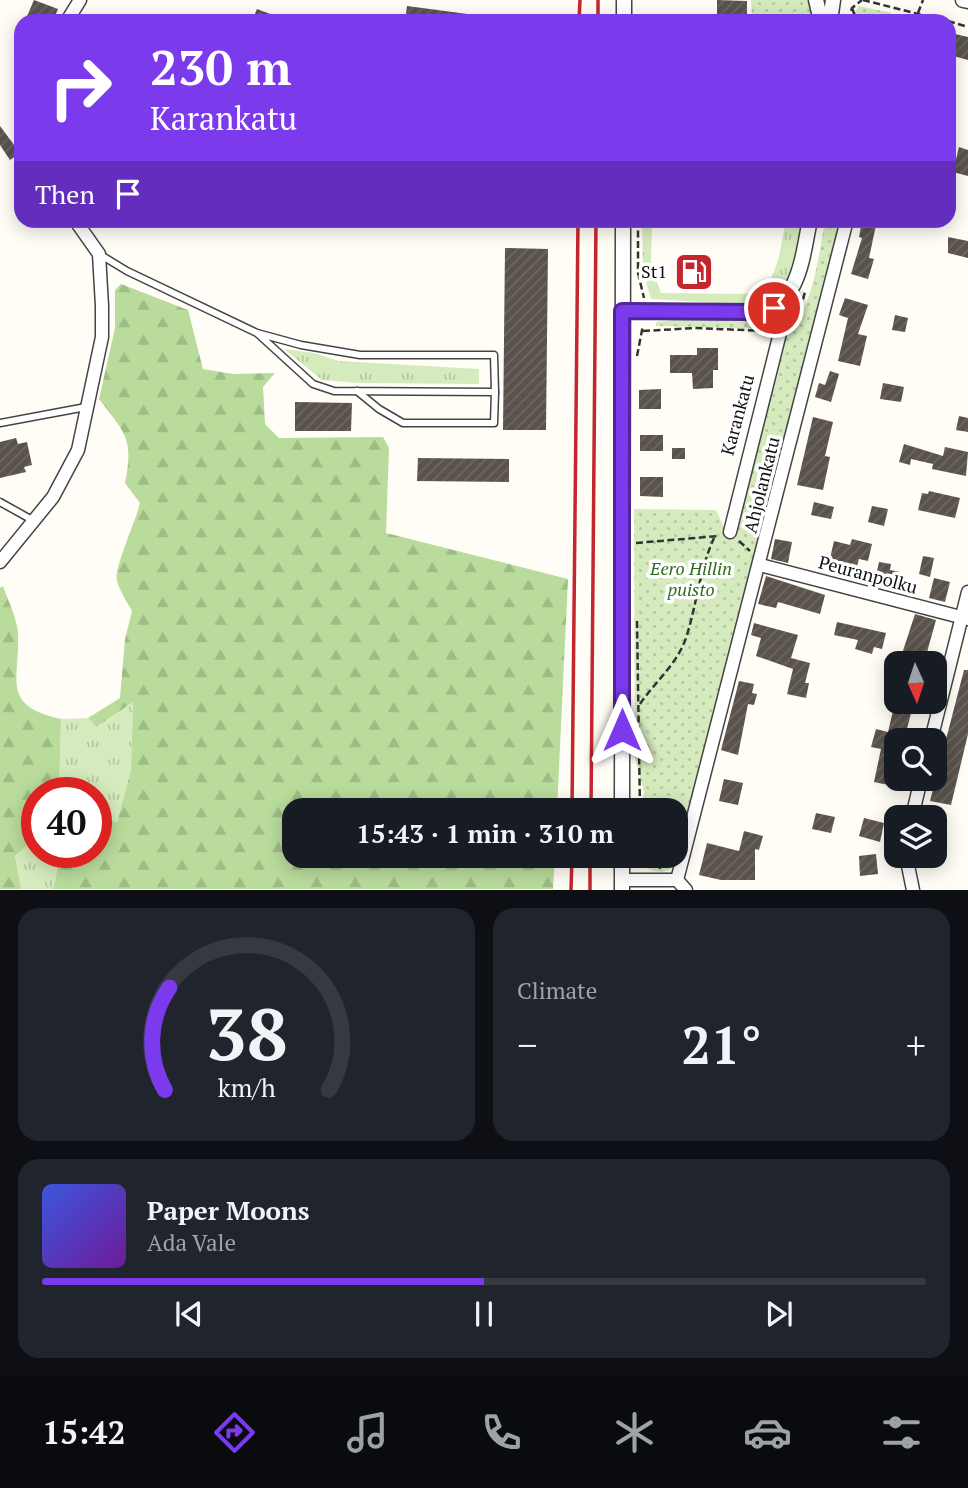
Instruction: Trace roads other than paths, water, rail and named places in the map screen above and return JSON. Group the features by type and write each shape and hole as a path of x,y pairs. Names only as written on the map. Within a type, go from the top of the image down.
{"street":[{"path":"963,0 968,1"},
{"path":"0,562 53,496 78,450 102,337 99,254 81,228"},
{"path":"622,798 623,228"},
{"path":"622,311 756,312 774,308 789,296 796,280 808,228"},
{"name":"Ahjolankatu","path":"682,885 845,228"},
{"name":"Karankatu","path":"730,532 780,333 774,308"},
{"name":"Peuranpolku","path":"760,565 965,619"},
{"path":"934,728 965,619 968,592"},
{"path":"908,868 913,890"},
{"path":"622,885 682,885"}],"lane":[{"path":"99,254 127,271 257,333 360,355 494,355 494,423 403,423 357,391"},
{"path":"257,333 313,384 334,391 495,391"},
{"path":"0,423 86,407"},
{"path":"0,502 34,521"}],"railway":[{"path":"579,14 580,0"},
{"path":"598,0 598,14"},
{"path":"572,798 578,228"},
{"path":"591,798 596,228"},
{"path":"571,890 572,868"},
{"path":"590,868 590,890"}],"place":[{"name":"St1","path":"694,272"}],"park label":[{"name":"Eero Hillin puisto","path":"691,579"}]}
